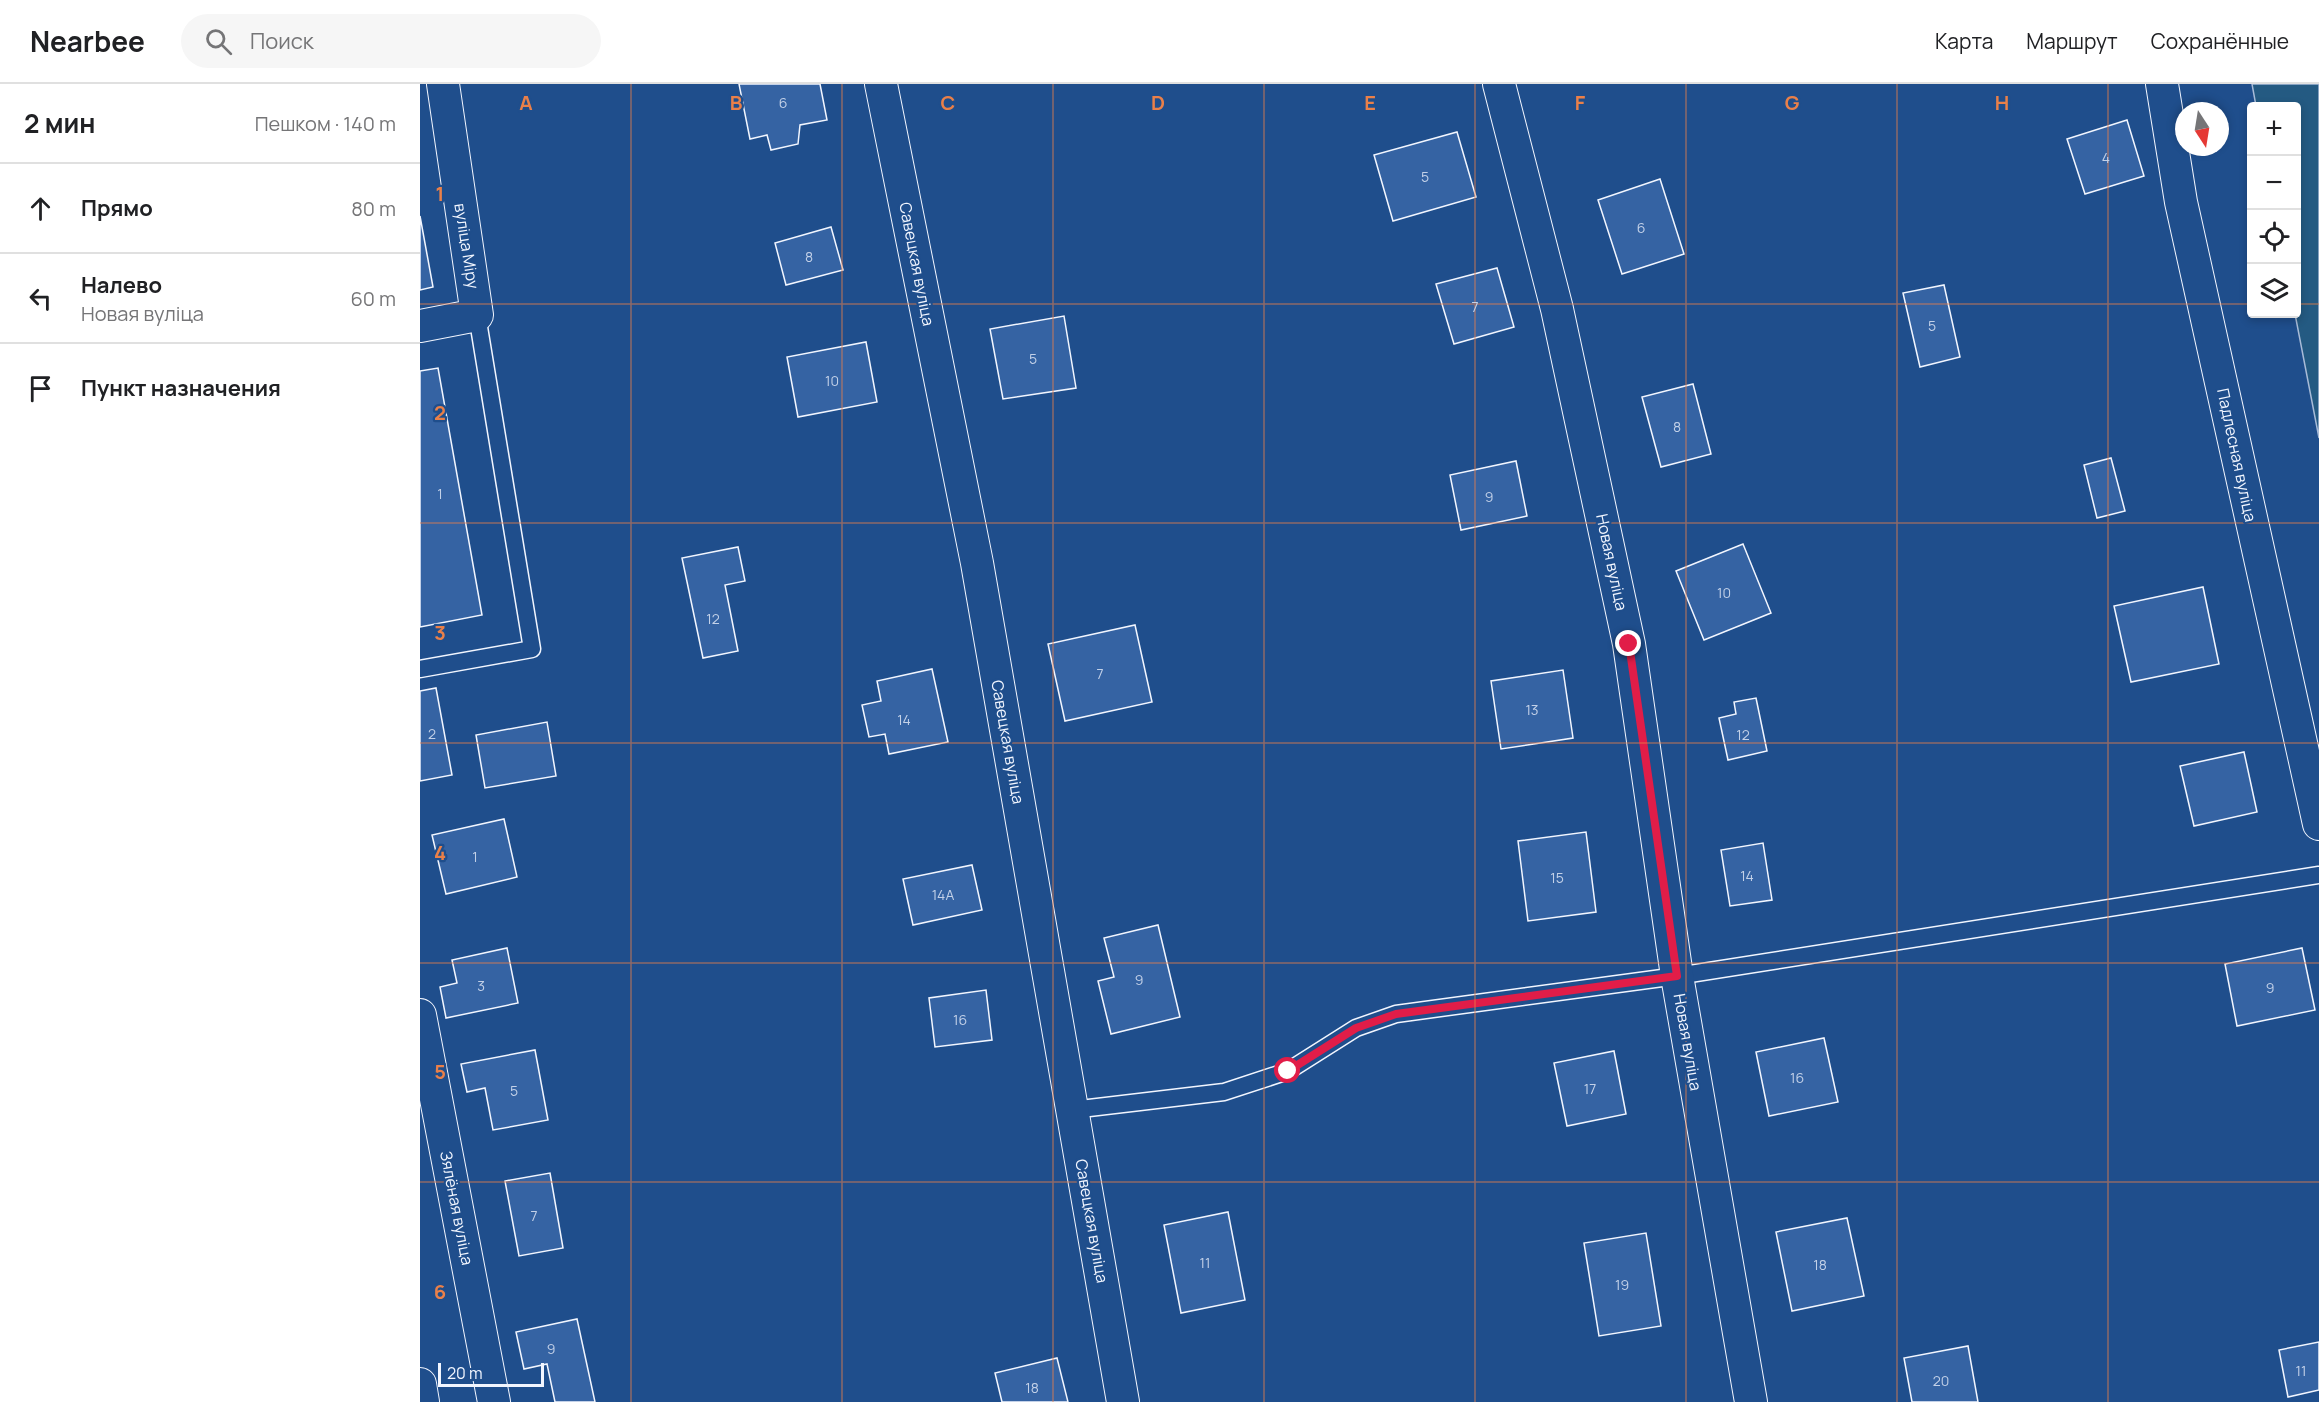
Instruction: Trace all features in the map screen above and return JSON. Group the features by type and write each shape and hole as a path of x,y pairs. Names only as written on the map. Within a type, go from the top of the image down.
{"street":[{"name":"вуліца Міру","path":"443,84 477,315"},
{"name":"Савецкая вуліца","path":"881,84 977,563 1123,1402"},
{"name":"Новая вуліца","path":"1499,84 1557,309 1629,644 1677,976 1751,1402"},
{"name":"Падлесная вуліца","path":"2162,84 2181,202 2319,824"},
{"path":"420,326 477,315"},
{"name":"Зялёная вуліца","path":"420,1015 494,1402"},
{"path":"420,1384 423,1402"}],"lane":[{"path":"420,669 532,649 477,315"},
{"path":"1072,1110 1224,1092 1288,1071 1356,1028 1396,1014 1677,976 2319,875"}],"shaded area":[{"path":"2252,84 2319,84 2319,438 2296,318 2301,318 2301,102 2255,102"}],"building":[{"path":"739,84 820,84 827,120 800,125 798,144 771,150 767,135 750,139"},
{"path":"2127,120 2144,176 2085,194 2067,139"},
{"path":"1457,132 1476,197 1393,221 1374,155"},
{"path":"1660,179 1684,254 1622,274 1598,200"},
{"path":"420,216 433,287 420,290"},
{"path":"831,227 843,270 786,285 775,243"},
{"path":"1497,268 1514,327 1454,344 1436,284"},
{"path":"1944,285 1960,357 1920,367 1903,293"},
{"path":"1064,316 1076,388 1003,399 990,329"},
{"path":"866,342 877,402 798,417 787,357"},
{"path":"438,368 482,615 420,627 420,371"},
{"path":"1693,384 1711,454 1661,467 1642,397"},
{"path":"2111,458 2125,511 2097,518 2084,465"},
{"path":"1516,461 1527,516 1461,530 1450,475"},
{"path":"1743,544 1771,613 1704,640 1676,571"},
{"path":"738,547 745,581 725,585 738,651 703,658 682,558"},
{"path":"2203,587 2219,664 2131,682 2114,606"},
{"path":"1135,625 1152,702 1065,721 1048,644"},
{"path":"932,669 948,742 889,754 885,734 869,737 862,705 881,701 877,681"},
{"path":"1563,670 1573,738 1501,749 1491,681"},
{"path":"436,688 452,775 420,781 420,691"},
{"path":"1756,698 1767,751 1728,760 1719,718 1736,714 1734,702"},
{"path":"547,722 556,776 485,788 476,735"},
{"path":"2244,752 2257,812 2194,826 2180,766"},
{"path":"504,819 517,877 446,894 432,835"},
{"path":"1586,832 1596,912 1528,921 1518,841"},
{"path":"1763,843 1772,900 1730,906 1721,850"},
{"path":"972,865 982,910 913,925 903,879"},
{"path":"1158,925 1180,1017 1111,1034 1098,981 1114,977 1104,938"},
{"path":"507,948 518,1003 446,1018 440,987 457,983 452,960"},
{"path":"2302,948 2315,1010 2237,1026 2225,964"},
{"path":"986,990 992,1040 935,1047 929,998"},
{"path":"1824,1038 1838,1102 1769,1116 1756,1052"},
{"path":"535,1050 548,1120 493,1130 485,1088 467,1092 461,1064"},
{"path":"1614,1051 1626,1114 1567,1126 1554,1063"},
{"path":"550,1173 563,1248 519,1256 505,1181"},
{"path":"1228,1212 1245,1300 1181,1313 1164,1225"},
{"path":"1847,1218 1864,1296 1792,1311 1776,1232"},
{"path":"1646,1233 1661,1326 1599,1336 1584,1243"},
{"path":"577,1319 595,1402 555,1402 547,1364 524,1369 516,1332"},
{"path":"2319,1342 2319,1390 2288,1397 2279,1350"},
{"path":"1968,1346 1978,1402 1912,1402 1904,1358"},
{"path":"1057,1358 1068,1402 1002,1402 995,1373"}],"route":[{"path":"1288,1071 1356,1028 1396,1014 1677,976 1629,644"}]}
